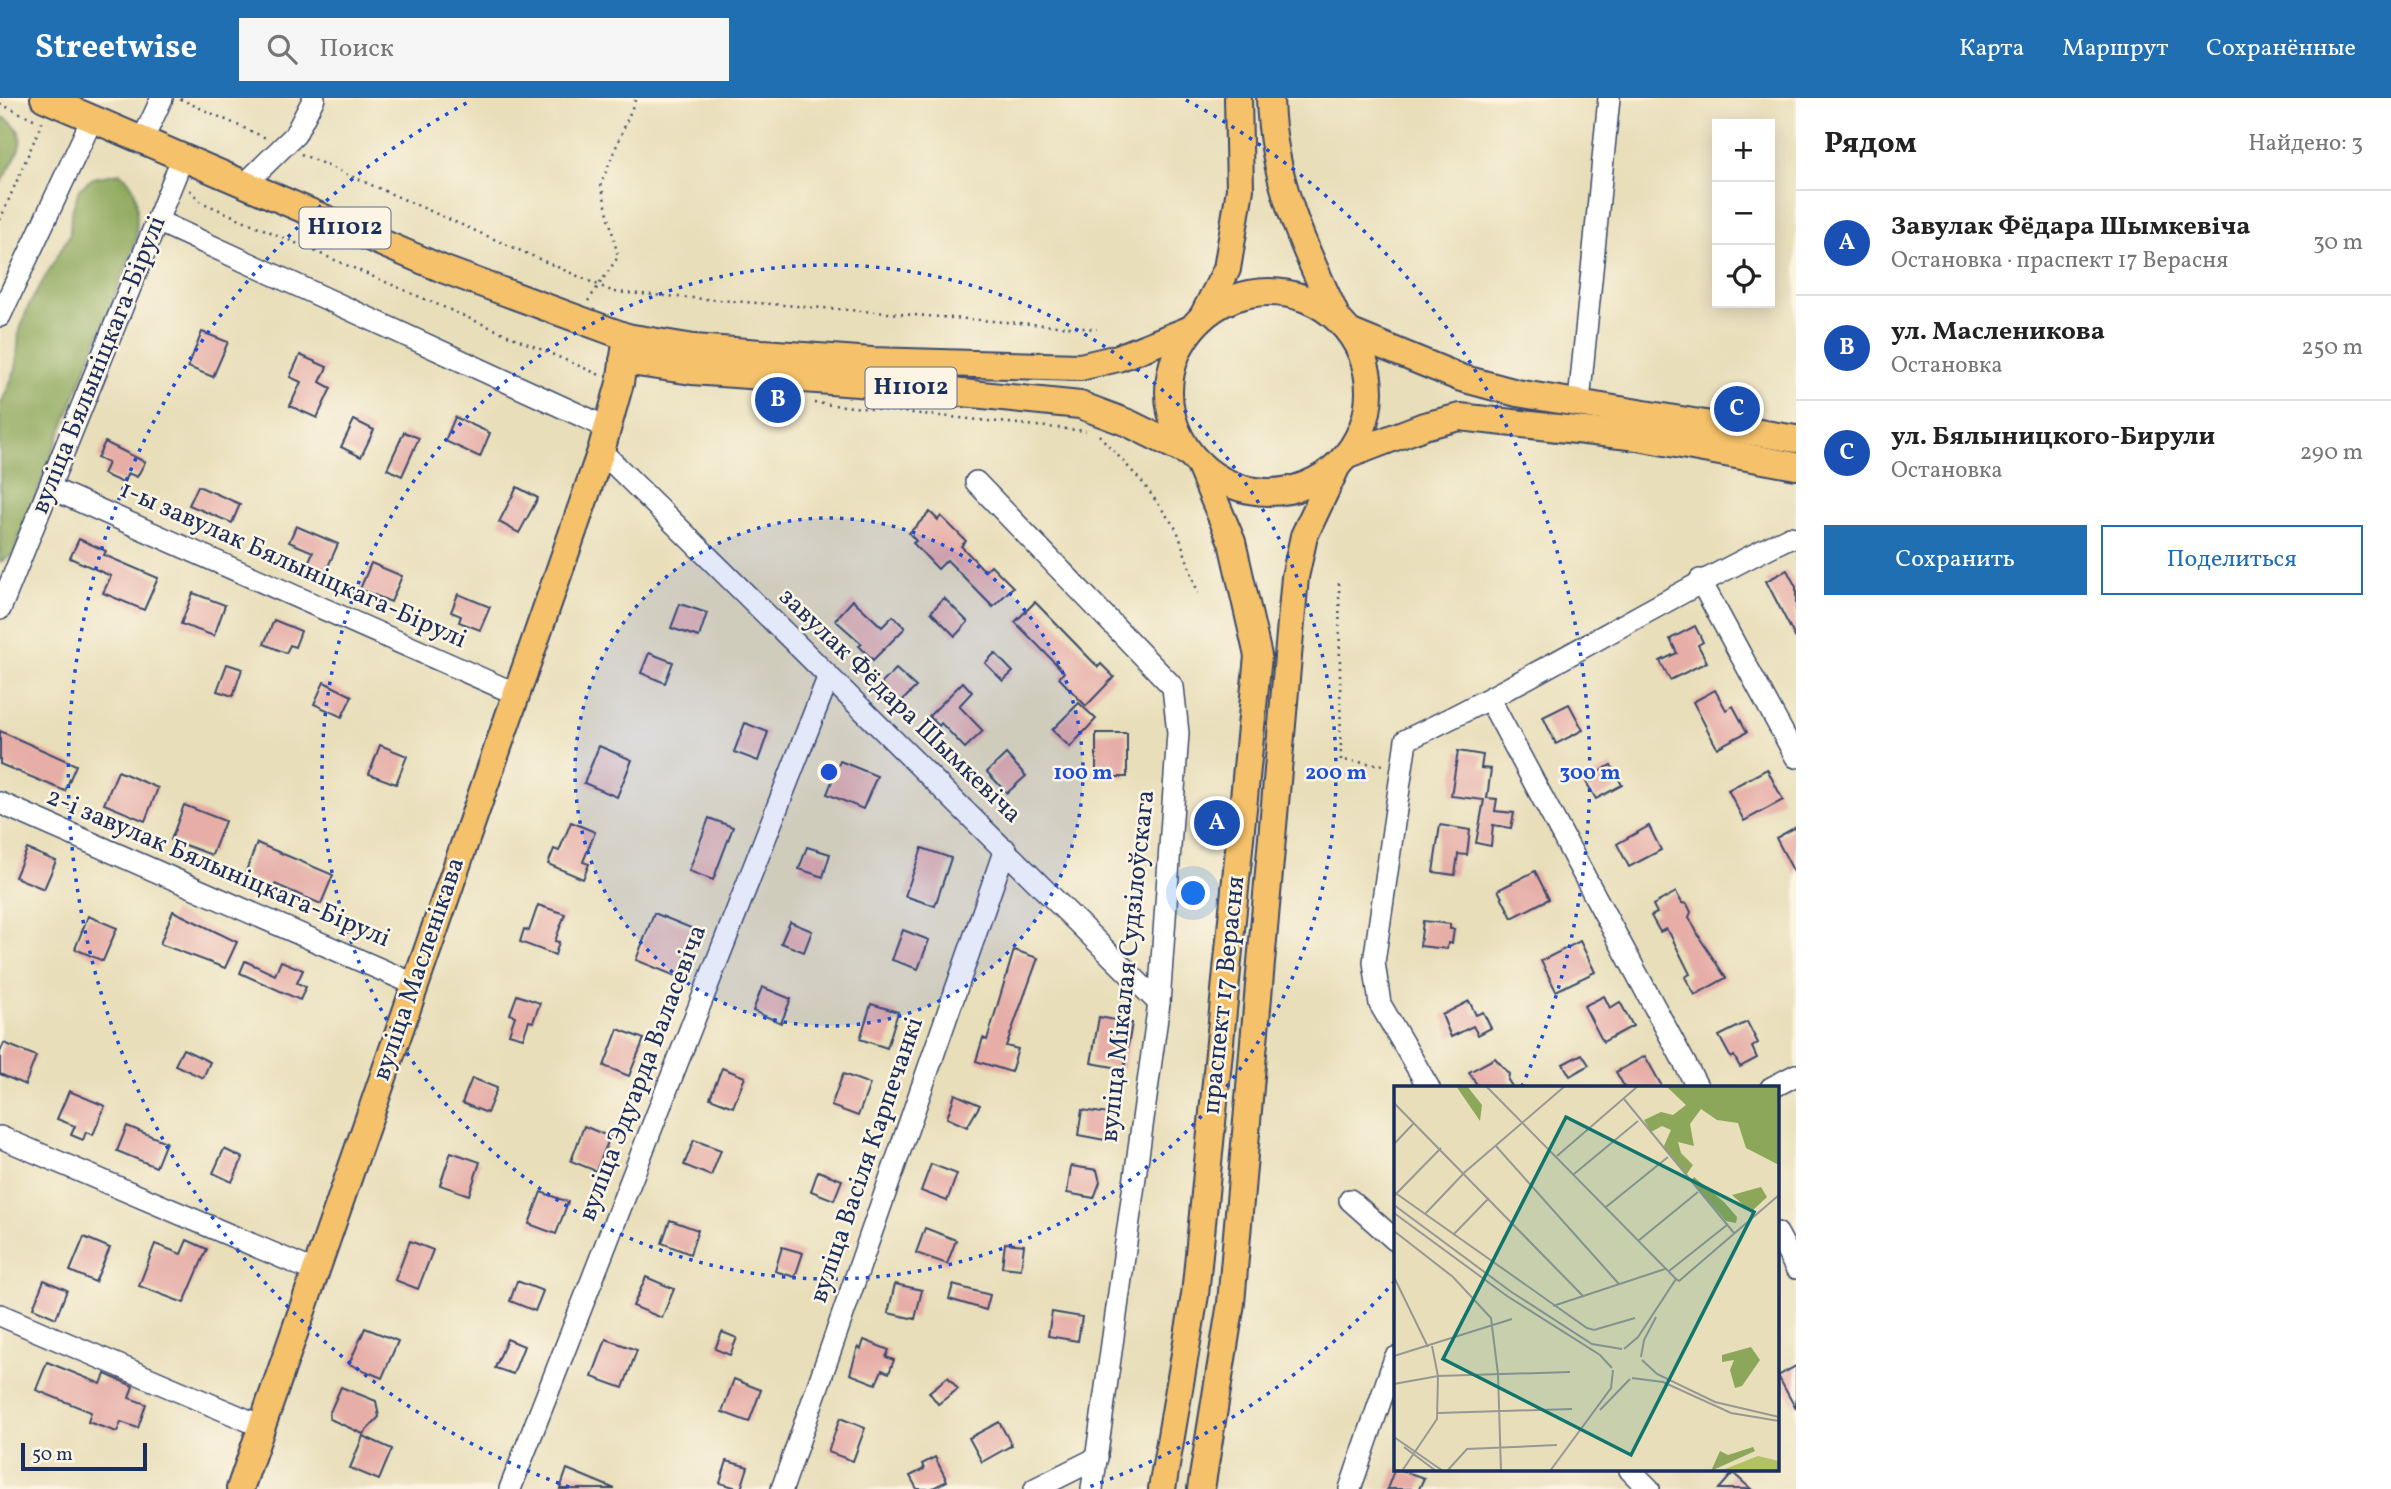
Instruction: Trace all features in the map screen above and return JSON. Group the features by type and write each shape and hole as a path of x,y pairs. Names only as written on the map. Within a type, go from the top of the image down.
{"main road":[{"path":"1195,459 1174,424 1169,391 1175,358 1227,269 1240,189 1238,98"},
{"path":"1270,98 1271,130 1280,183 1309,258 1344,326"},
{"name":"Н11012","path":"49,99 182,159 445,270 575,319 625,349 692,371 885,385 1080,405 1128,423 1195,459 1213,476 1243,490 1276,493 1309,485 1342,461 1424,426 1460,417 1637,437 1796,466"},
{"name":"Н11012","path":"625,349 694,348 858,360 1080,367 1118,358 1196,323 1230,300 1254,293 1279,292 1311,301 1344,326 1461,378 1517,393 1796,439"},
{"name":"Н11012","path":"1342,461 1364,427 1370,394 1365,361 1344,326"},
{"path":"604,439 625,349"},
{"name":"вуліца Масленікава","path":"240,1489 604,439"},
{"name":"праспект 17 Верасня","path":"1162,1489 1195,1295 1258,656 1233,542 1195,459"},
{"name":"праспект 17 Верасня","path":"1201,1489 1231,1303 1295,577 1304,536 1342,461"}],"street":[{"path":"142,141 162,98"},
{"path":"244,185 295,135 314,98"},
{"path":"1579,402 1609,98"},
{"path":"0,316 92,119"},
{"name":"вуліца Бялыніцкага-Бірулі","path":"0,609 182,159"},
{"path":"157,221 604,439"},
{"name":"завулак Фёдара Шымкевіча","path":"604,439 828,678 1005,849 1158,1003"},
{"name":"вуліца Мікалая Судзілоўскага","path":"976,482 1173,687 1178,733 1158,1003 1092,1489"},
{"name":"1-ы завулак Бялыніцкага-Бірулі","path":"50,488 514,694"},
{"path":"1428,1086 1380,1004 1374,962 1406,740 1490,700 1700,580 1790,537 1796,538"},
{"path":"1700,580 1796,757"},
{"name":"вуліца Эдуарда Валасевіча","path":"510,1489 828,678"},
{"path":"1490,700 1697,1086"},
{"name":"2-і завулак Бялыніцкага-Бірулі","path":"0,803 414,984"},
{"name":"вуліца Васіля Карпечанкі","path":"782,1489 1005,849"},
{"path":"1775,1086 1796,1075"},
{"path":"0,1136 314,1271"},
{"path":"1350,1200 1394,1239"},
{"path":"1778,1235 1796,1268"},
{"path":"0,1315 261,1426"},
{"path":"1350,1489 1394,1361"},
{"path":"1035,1489 1097,1458"},
{"path":"1632,1472 1649,1489"}],"path":[{"path":"179,98 614,292 1097,329"},
{"path":"575,319 618,257 601,184 636,98"},
{"path":"0,220 49,99"},
{"path":"1339,583 1341,760 1402,767"}],"green space":[{"path":"0,116 18,130 20,147 0,184"},
{"path":"120,173 132,186 135,194 136,241 13,554 0,562 0,406 16,369 19,333 28,307 70,234 71,215 79,189 93,178"}],"building":[{"path":"202,332 228,342 213,377 188,367"},
{"path":"300,355 327,367 320,382 331,388 317,418 290,406 301,382 290,377"},
{"path":"455,417 490,433 480,457 445,441"},
{"path":"354,420 374,430 361,457 341,447"},
{"path":"404,432 419,438 402,476 387,469"},
{"path":"105,442 145,462 137,477 128,473 123,483 103,474 108,463 97,458"},
{"path":"198,486 240,504 232,523 189,505"},
{"path":"517,487 538,498 519,533 499,522"},
{"path":"930,512 938,520 941,516 966,541 961,546 985,571 991,565 1013,587 993,607 947,560 938,569 913,543 916,541 909,533"},
{"path":"296,526 338,544 326,571 308,563 313,552 289,542"},
{"path":"79,539 106,551 104,555 158,578 144,610 103,593 111,576 70,558"},
{"path":"371,563 402,576 391,602 360,589"},
{"path":"1787,570 1796,587 1796,639 1766,581"},
{"path":"193,593 225,605 214,636 181,624"},
{"path":"458,594 490,607 480,630 459,622 461,616 451,612"},
{"path":"944,598 968,622 955,636 931,612"},
{"path":"853,600 882,627 893,616 905,628 873,660 859,646 862,644 835,620"},
{"path":"1035,602 1098,667 1101,664 1114,677 1086,706 1059,678 1064,672 1015,622"},
{"path":"680,604 707,613 699,637 671,628"},
{"path":"274,620 301,631 295,647 290,645 286,653 264,644"},
{"path":"1695,626 1703,642 1698,645 1707,662 1670,680 1660,661 1677,653 1670,639"},
{"path":"649,653 673,662 665,683 641,673"},
{"path":"995,653 1013,672 1003,681 985,663"},
{"path":"227,664 242,669 233,696 217,691"},
{"path":"896,669 916,687 899,704 880,685"},
{"path":"324,682 352,696 342,717 314,704"},
{"path":"963,682 972,692 959,706 983,731 965,748 941,723 939,726 929,716"},
{"path":"1715,690 1726,710 1733,706 1747,732 1717,748 1693,702"},
{"path":"1079,703 1096,719 1070,747 1052,730"},
{"path":"1569,704 1583,730 1556,744 1543,717"},
{"path":"745,723 768,732 758,761 734,752"},
{"path":"0,731 76,765 65,791 0,764"},
{"path":"1096,733 1127,733 1127,777 1096,777"},
{"path":"380,745 407,756 396,784 369,774"},
{"path":"599,746 632,760 617,797 584,783"},
{"path":"1458,751 1483,755 1481,768 1491,769 1487,798 1497,799 1495,811 1514,813 1511,828 1493,825 1491,846 1476,843 1484,800 1451,796"},
{"path":"1006,754 1026,776 1007,793 987,772"},
{"path":"840,761 877,776 863,809 827,794"},
{"path":"1611,765 1622,785 1596,799 1585,780"},
{"path":"1767,769 1783,800 1744,821 1728,790"},
{"path":"118,771 158,788 145,821 104,804"},
{"path":"184,805 225,821 212,855 171,840"},
{"path":"709,818 733,827 713,880 689,871"},
{"path":"571,822 595,832 583,862 589,864 583,879 548,864 554,849 559,851"},
{"path":"1440,825 1470,830 1467,855 1458,854 1455,875 1433,872"},
{"path":"1649,826 1661,850 1629,867 1617,844"},
{"path":"1796,827 1796,876 1776,838"},
{"path":"257,843 333,875 321,904 275,884 274,887 244,876"},
{"path":"807,847 830,854 823,877 799,869"},
{"path":"922,848 951,858 935,906 905,896"},
{"path":"27,849 56,861 44,889 15,877"},
{"path":"1535,871 1549,899 1512,918 1498,890"},
{"path":"1676,892 1682,903 1687,904 1691,912 1689,917 1701,940 1726,978 1695,995 1685,977 1690,974 1670,934 1666,929 1660,932 1651,916 1657,913 1653,905"},
{"path":"538,905 565,914 555,941 559,942 555,955 520,942 524,929 529,931"},
{"path":"173,911 237,942 225,968 160,944"},
{"path":"654,913 696,930 678,977 636,960"},
{"path":"88,916 117,928 103,961 75,949"},
{"path":"1423,921 1450,924 1450,929 1454,929 1452,943 1448,943 1447,949 1420,946"},
{"path":"790,922 812,931 804,952 781,943"},
{"path":"903,930 929,940 918,969 892,960"},
{"path":"1580,941 1595,972 1556,991 1541,961"},
{"path":"1014,950 1038,958 1006,1046 1018,1049 1011,1072 976,1061 983,1038 987,1040"},
{"path":"245,961 275,975 281,961 303,970 297,983 306,987 300,1000 240,973"},
{"path":"762,987 791,999 781,1023 753,1011"},
{"path":"517,995 540,1003 523,1038 509,1034 515,1016 510,1014"},
{"path":"1604,996 1610,1008 1620,1002 1633,1026 1603,1042 1584,1006"},
{"path":"1469,1001 1476,1015 1483,1012 1491,1028 1478,1035 1473,1026 1451,1037 1442,1015"},
{"path":"871,1004 898,1012 887,1048 860,1039"},
{"path":"1099,1017 1132,1023 1124,1069 1091,1063"},
{"path":"1747,1022 1758,1043 1752,1047 1757,1058 1740,1067 1734,1056 1731,1058 1719,1036"},
{"path":"618,1029 644,1039 629,1076 604,1066"},
{"path":"4,1043 36,1056 25,1085 0,1074 0,1052"},
{"path":"183,1049 210,1062 203,1078 175,1065"},
{"path":"1582,1054 1589,1065 1570,1076 1563,1064"},
{"path":"1645,1056 1662,1086 1624,1086 1616,1072"},
{"path":"1495,1058 1509,1074 1508,1080 1512,1086 1478,1086 1469,1072"},
{"path":"722,1068 745,1077 733,1107 710,1098"},
{"path":"843,1074 870,1084 858,1116 831,1106"},
{"path":"472,1078 497,1088 487,1113 462,1103"},
{"path":"69,1091 105,1106 93,1135 86,1132 83,1140 71,1135 75,1126 57,1119"},
{"path":"955,1094 980,1105 967,1127 947,1118"},
{"path":"1082,1110 1109,1114 1105,1140 1078,1135"},
{"path":"127,1126 166,1142 156,1167 117,1151"},
{"path":"584,1126 610,1137 596,1171 571,1161"},
{"path":"694,1140 721,1150 711,1176 684,1165"},
{"path":"224,1149 243,1158 232,1182 213,1173"},
{"path":"451,1152 480,1162 469,1195 440,1185"},
{"path":"931,1164 957,1174 947,1201 921,1191"},
{"path":"1071,1166 1097,1170 1100,1182 1094,1198 1067,1193"},
{"path":"818,1171 842,1180 834,1200 811,1191"},
{"path":"541,1192 568,1202 556,1234 529,1224"},
{"path":"670,1220 698,1230 690,1254 662,1243"},
{"path":"925,1228 956,1240 947,1264 916,1253"},
{"path":"84,1237 110,1248 95,1282 70,1271"},
{"path":"187,1240 207,1249 184,1303 139,1286 155,1244 181,1254"},
{"path":"410,1241 433,1250 418,1289 395,1280"},
{"path":"1005,1243 1024,1245 1021,1269 1002,1267"},
{"path":"782,1247 803,1253 795,1277 775,1271"},
{"path":"646,1277 674,1289 662,1318 633,1306"},
{"path":"44,1280 67,1290 56,1318 33,1308"},
{"path":"517,1281 543,1291 535,1311 510,1301"},
{"path":"895,1284 922,1290 915,1319 888,1313"},
{"path":"953,1285 990,1295 986,1310 949,1299"},
{"path":"1052,1312 1082,1317 1078,1341 1048,1336"},
{"path":"365,1328 398,1341 382,1378 349,1364"},
{"path":"722,1332 737,1338 730,1355 715,1349"},
{"path":"507,1339 524,1346 513,1374 495,1368"},
{"path":"606,1339 637,1350 623,1388 592,1377"},
{"path":"864,1340 889,1350 886,1357 894,1360 889,1373 882,1370 876,1384 850,1374 858,1347 861,1349"},
{"path":"47,1362 101,1384 105,1374 133,1386 129,1398 146,1404 138,1428 121,1422 117,1432 88,1422 91,1412 36,1390"},
{"path":"1796,1366 1796,1409 1778,1376"},
{"path":"948,1377 958,1389 938,1404 929,1392"},
{"path":"734,1379 761,1390 749,1422 722,1412"},
{"path":"341,1387 376,1401 379,1417 363,1434 330,1419 329,1414"},
{"path":"840,1418 865,1428 853,1461 828,1452"},
{"path":"999,1422 1012,1445 982,1462 969,1438"},
{"path":"363,1436 392,1449 379,1480 350,1468"},
{"path":"935,1457 947,1481 931,1489 917,1489 910,1476 924,1469 922,1464"},
{"path":"727,1461 748,1467 741,1489 720,1483"},
{"path":"567,1469 615,1489 560,1489"},
{"path":"1394,1471 1424,1478 1419,1489 1387,1489"},
{"path":"1733,1473 1751,1489 1719,1489"}],"place":[{"name":"ул. Масленикова","path":"778,400"},
{"name":"ул. Бялыницкого-Бирули","path":"1737,409"},
{"name":"Завулак Фёдара Шымкевіча","path":"1217,823"}]}
